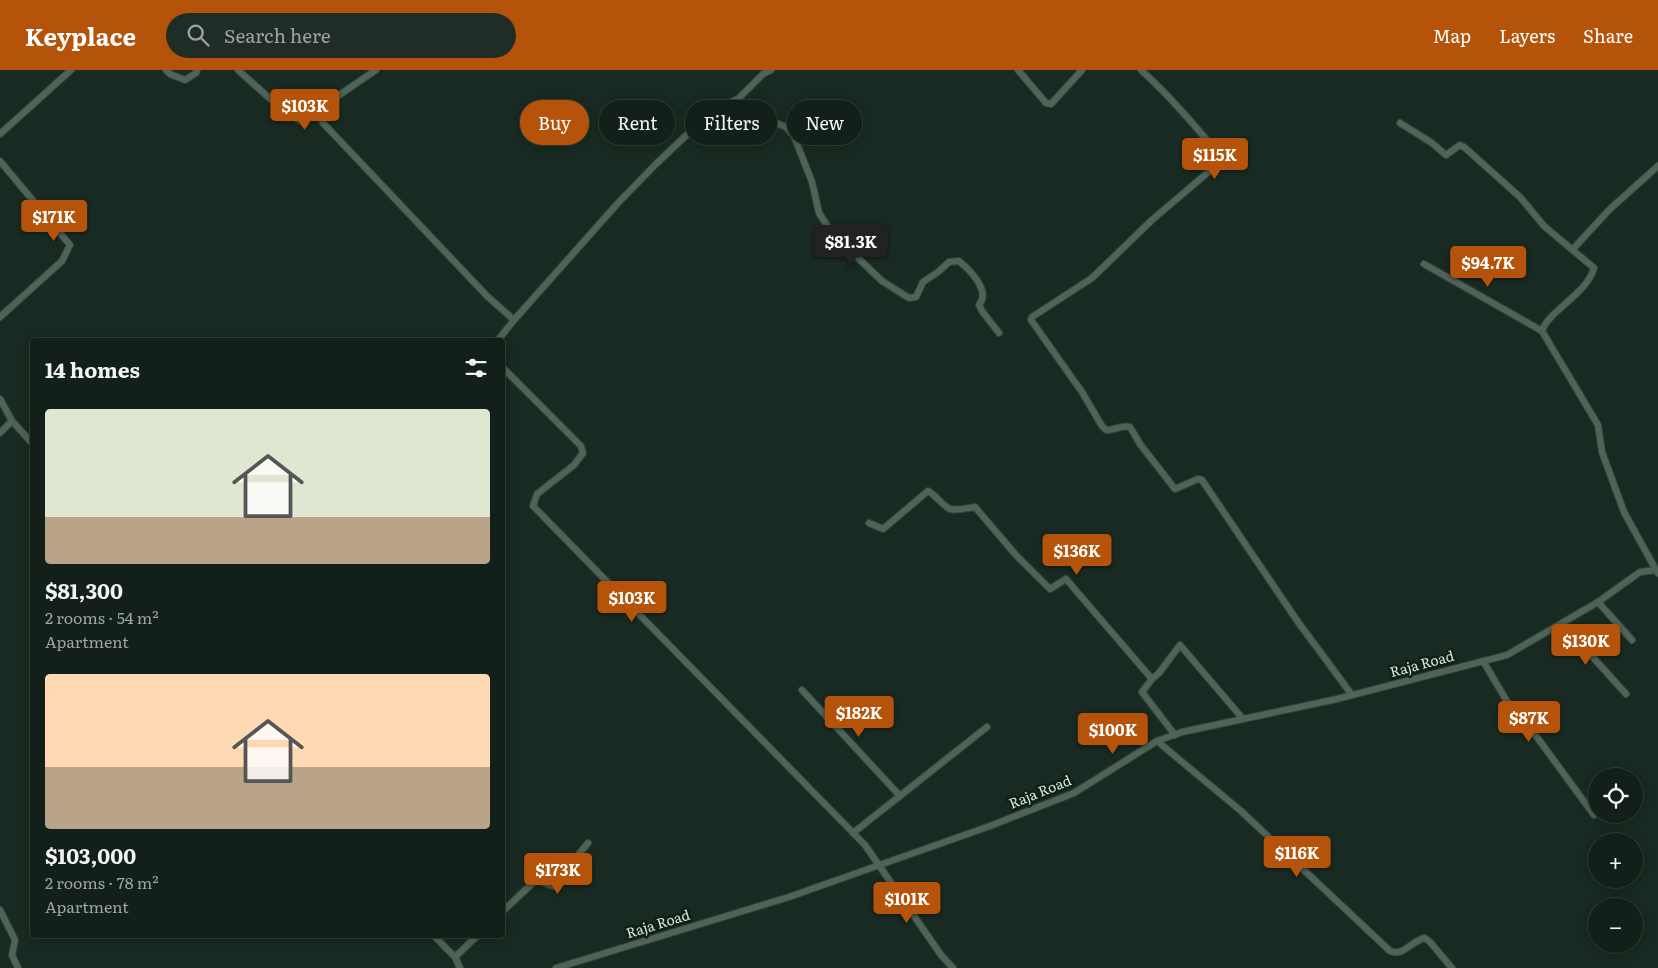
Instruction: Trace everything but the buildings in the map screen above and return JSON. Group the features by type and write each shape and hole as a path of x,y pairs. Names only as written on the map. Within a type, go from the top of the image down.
{"street":[{"path":"0,134 71,70"},
{"path":"166,70 170,74 185,80 196,73 197,70"},
{"path":"238,70 286,113 301,121 376,70"},
{"path":"736,100 761,72 772,70"},
{"path":"1018,70 1046,103 1052,104 1082,70"},
{"path":"1141,70 1159,86 1219,154 1219,163 1152,220 1092,278 1032,317 1031,320 1067,370 1106,430 1123,426 1130,427 1140,444 1175,488 1198,479 1202,480 1298,622 1352,695"},
{"path":"317,110 323,123 487,296 514,320"},
{"path":"777,123 786,127 794,136 812,182 820,213 832,234 882,281 909,298 916,297 923,282 949,262 959,261 978,283 983,293 983,301 979,305 999,333"},
{"path":"1400,123 1432,142 1446,155 1460,145 1464,147 1520,197 1544,226 1594,268 1592,277 1544,324 1542,331"},
{"path":"500,338 612,209 685,136"},
{"path":"0,161 70,245 62,261 0,317"},
{"path":"1573,249 1610,210 1658,166"},
{"path":"1424,264 1542,331 1598,425 1602,452 1624,512 1657,572"},
{"path":"505,370 581,446 583,453 574,465 537,494 533,506 853,833 880,864 941,955 953,968"},
{"path":"0,399 12,421 30,441"},
{"path":"0,433 12,421"},
{"path":"869,523 883,529 928,491 934,494 948,508 975,507 1010,549 1050,589 1066,579 1152,679"},
{"name":"Raja Road","path":"556,968 789,897 990,826 1074,793 1157,741 1175,735 1352,695 1507,655 1563,624 1640,572 1657,572"},
{"path":"1598,602 1632,640"},
{"path":"1563,624 1626,694"},
{"path":"1175,735 1142,692 1180,645 1244,719"},
{"path":"1483,661 1514,713 1520,714 1588,807"},
{"path":"802,690 900,796"},
{"path":"853,833 987,727"},
{"path":"1157,741 1241,812 1390,951 1394,953 1400,952 1420,938 1425,938 1452,968"},
{"path":"505,909 536,880 552,886 588,843"},
{"path":"0,910 15,940 12,955 18,968"},
{"path":"436,938 455,957 460,968"},
{"path":"455,957 475,938"}]}
